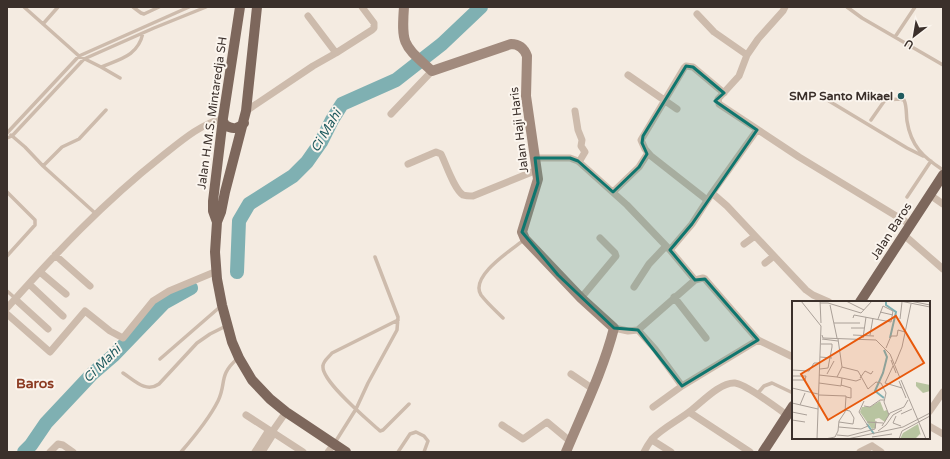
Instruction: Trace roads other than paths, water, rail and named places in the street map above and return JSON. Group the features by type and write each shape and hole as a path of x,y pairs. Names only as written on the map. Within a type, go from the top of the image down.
{"main road":[{"name":"Jalan H.M.S. Mintaredja SH","path":"217,222 213,211 213,201 223,119 240,7"},
{"name":"Jalan H.M.S. Mintaredja SH","path":"257,7 244,123 217,222 215,252 222,305 232,342 239,358 252,380 270,399 338,450 356,452"},
{"path":"223,119 225,125 234,129 240,128 244,123"},
{"name":"Jalan Baros","path":"864,301 943,175"},
{"path":"763,452 792,408"}],"street":[{"path":"246,112 313,66 374,28 374,23 362,7"},
{"path":"391,114 429,68 408,48 403,36 404,7"},
{"path":"784,7 747,55 739,76 718,99 719,104 757,130 911,225"},
{"path":"697,14 714,32 747,55"},
{"path":"308,16 336,53"},
{"name":"Jalan Haji Haris","path":"429,68 511,44 523,48 527,56 526,96 538,183 523,227 522,232 526,239"},
{"path":"707,200 648,153 641,140 684,68 689,66 693,67 724,93"},
{"path":"628,75 677,109"},
{"path":"575,112 578,130 582,140 581,146 585,152 579,162"},
{"path":"7,308 95,213 130,181 185,138 209,123 223,119"},
{"path":"634,287 649,264 668,248 692,224 707,200 757,130"},
{"path":"408,164 436,152 441,154 457,189 463,195 469,196 473,196 537,170"},
{"path":"613,192 640,167 648,153"},
{"path":"535,158 570,158 579,162 638,215 695,280"},
{"path":"712,193 806,290 827,301"},
{"path":"930,195 943,204"},
{"path":"904,235 943,269"},
{"path":"744,244 755,236"},
{"path":"581,298 616,256 615,253 600,238"},
{"path":"526,239 581,298 614,328 628,331 638,330 695,280 703,278 758,340 792,357"},
{"path":"55,255 90,286"},
{"path":"765,263 774,256"},
{"path":"40,272 66,294"},
{"path":"7,314 50,352 85,311 110,331 123,338 153,301 169,291 217,272"},
{"path":"29,284 63,316"},
{"path":"674,297 706,338"},
{"path":"16,299 48,329"},
{"path":"566,452 608,352 614,328"},
{"path":"638,330 682,386"},
{"path":"653,407 682,386 758,340"},
{"path":"570,374 593,389"},
{"path":"644,452 652,440 673,422 689,412 713,392 730,384 740,384 787,415"},
{"path":"930,411 943,392"},
{"path":"255,452 286,412"},
{"path":"689,412 750,452"},
{"path":"246,414 303,452"},
{"path":"502,425 523,439 547,422 571,442"},
{"path":"930,427 943,434"},
{"path":"262,452 272,432"},
{"path":"652,440 671,452"},
{"path":"860,452 873,442 881,452"},
{"path":"50,452 58,444 63,444 73,452"}],"lane":[{"path":"24,7 84,60 101,67 120,78"},
{"path":"43,24 58,7"},
{"path":"133,7 144,14 159,7"},
{"path":"7,138 12,136 84,60 143,33 189,7"},
{"path":"95,213 7,132 79,56 153,26 206,7"},
{"path":"847,7 862,18 943,65"},
{"path":"896,37 915,7"},
{"path":"101,67 132,53 143,33"},
{"path":"871,120 885,100 904,100 912,141 924,156"},
{"path":"829,101 907,148 924,156 943,170"},
{"path":"43,166 62,147 79,139 106,110"},
{"path":"907,197 931,161"},
{"path":"7,192 36,222 7,256"},
{"path":"503,318 480,294 479,285 482,277 490,267 526,239"},
{"path":"338,450 368,383 397,330 398,320 375,258"},
{"path":"7,291 16,299"},
{"path":"160,359 222,305"},
{"path":"398,320 332,354 326,359 323,365 324,371 329,380 356,410 382,431 409,404"},
{"path":"123,373 147,388 154,388 197,343 210,334 228,326"},
{"path":"181,452 210,415 219,400 225,373 239,358"},
{"path":"756,394 764,386 772,383 792,393"},
{"path":"398,452 410,434 416,432 424,436 428,442 424,452"}],"waterway":[{"name":"Ci Mahi","path":"237,272 239,221 249,204 293,176 307,162 321,142 342,104 396,80 442,44 481,7"},
{"name":"Ci Mahi","path":"24,452 31,445 46,423 92,374 114,355 164,303 191,288"}],"place":[{"name":"SMP Santo Mikael","path":"901,96"}],"district":[{"name":"Baros","path":"35,383"}]}
